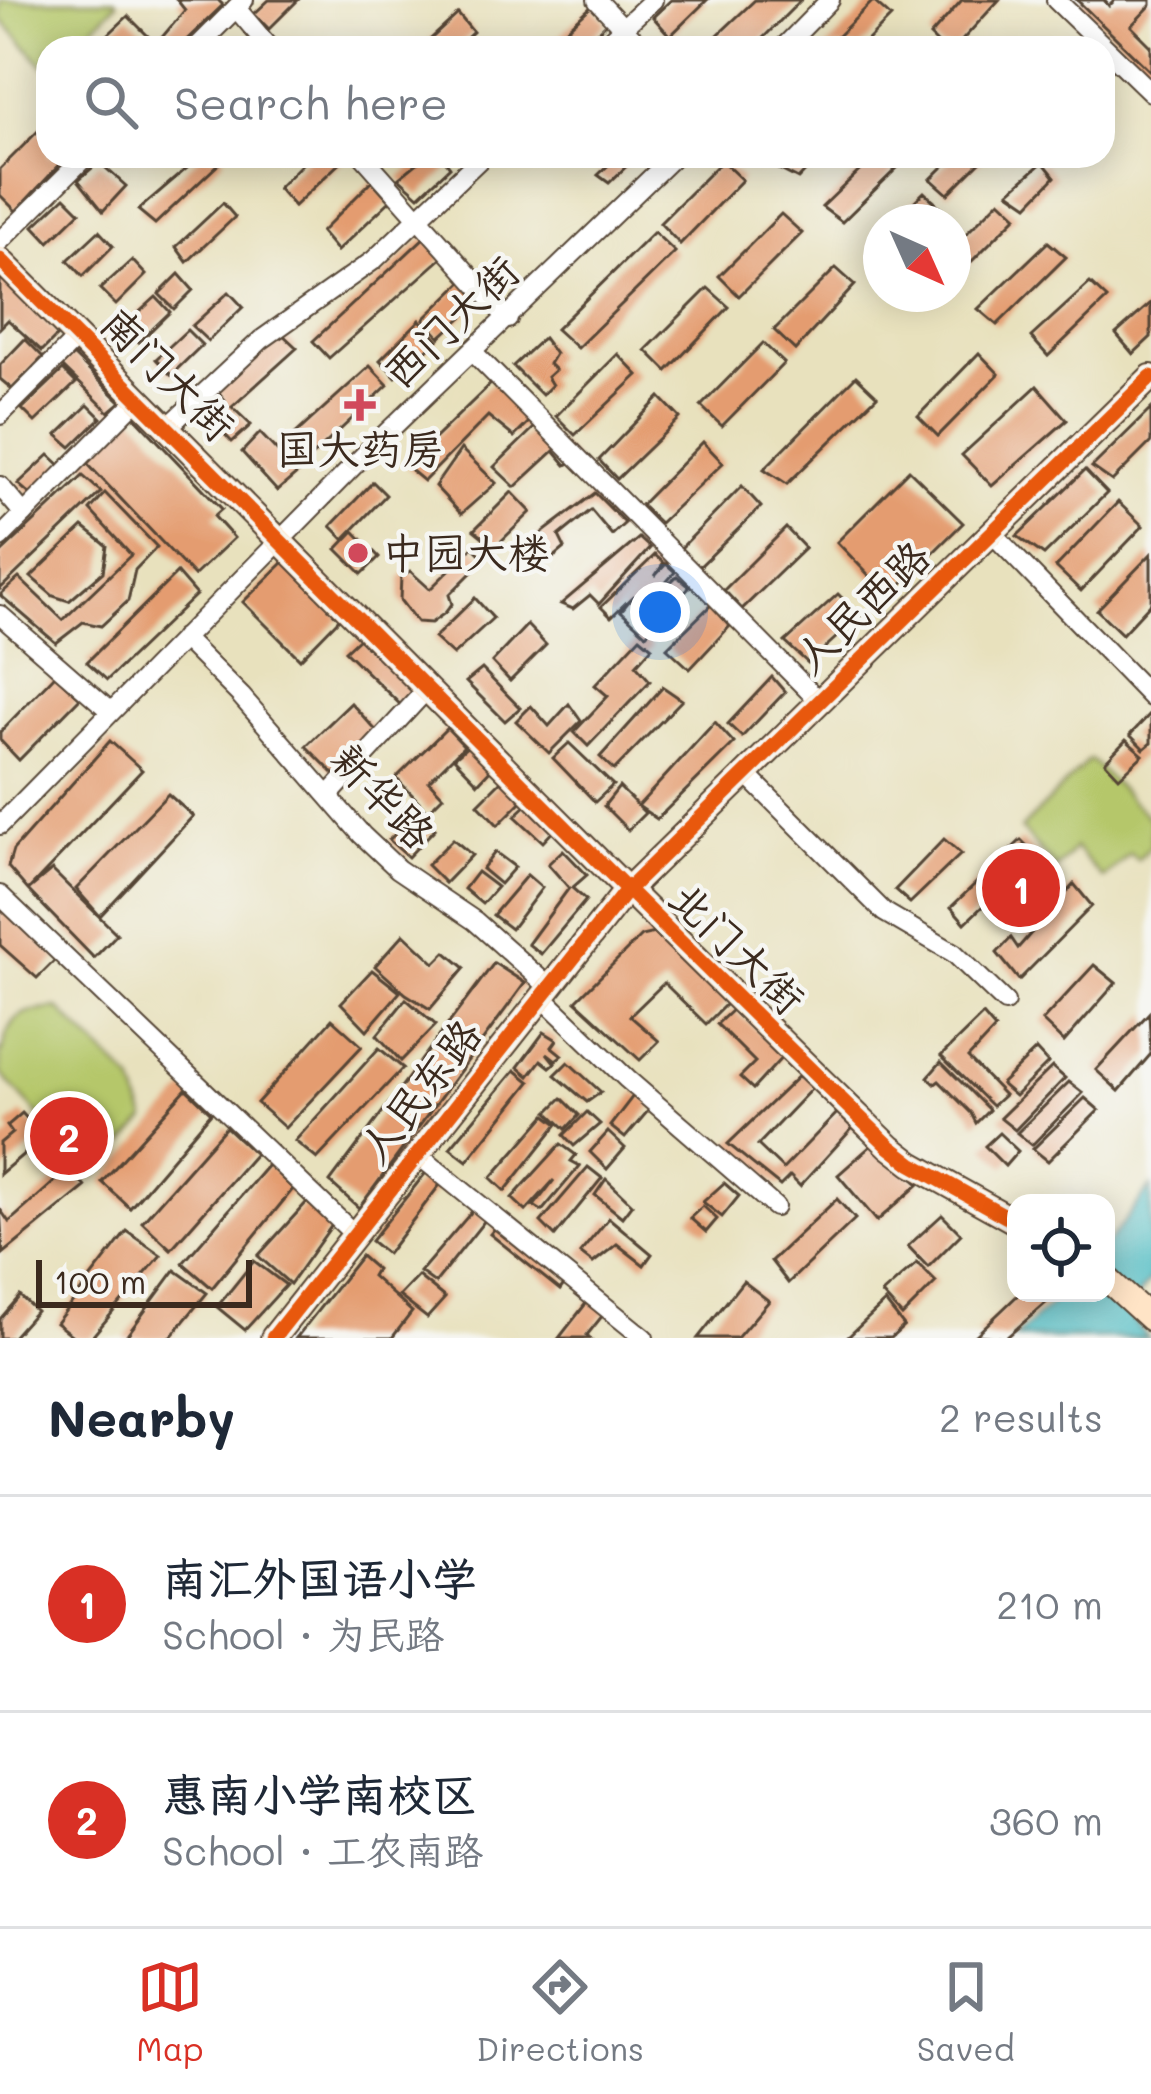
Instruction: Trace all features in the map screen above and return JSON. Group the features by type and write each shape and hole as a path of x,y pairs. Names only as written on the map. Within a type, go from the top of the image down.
{"street":[{"path":"597,0 631,36"},
{"path":"614,36 653,0"},
{"path":"795,36 830,0"},
{"path":"1056,0 1093,36"},
{"path":"208,36 240,4 262,36"},
{"path":"1115,57 1151,92"},
{"path":"0,241 74,168"},
{"path":"373,168 508,319"},
{"path":"167,428 250,349 355,277 470,168"},
{"name":"西门大街","path":"0,825 374,445 662,168"},
{"name":"南门大街","path":"0,260 280,542"},
{"path":"0,415 77,338"},
{"path":"473,352 818,700"},
{"name":"人民西路","path":"626,891 1151,377"},
{"path":"0,538 138,399"},
{"path":"0,487 24,514"},
{"path":"991,532 1151,697"},
{"name":"北门大街","path":"280,542 626,891 890,1147 1007,1217"},
{"path":"0,615 109,710"},
{"name":"新华路","path":"183,638 242,696 343,815 398,869 475,921 627,1079 775,1207"},
{"path":"329,795 428,688"},
{"path":"745,772 884,912 954,953 1005,1002"},
{"name":"人民东路","path":"273,1338 626,891"},
{"path":"0,895 354,1234"},
{"path":"417,1154 644,1338"},
{"path":"1115,1286 1148,1316"}],"green space":[{"path":"0,0 117,3 84,36 36,36 36,57 0,18"},
{"path":"1090,759 1151,820 1151,846 1137,860 1130,853 1103,879 1075,848 1056,869 1021,829"},
{"path":"58,1008 133,1082 146,1120 124,1144 100,1152 106,1162 94,1175 0,1073 0,1050 14,1021 26,1013"}],"water":[{"path":"1151,1187 1151,1279 1131,1317 1148,1338 1014,1338 1053,1302 1115,1302 1115,1233"}],"building":[{"path":"177,0 218,0 223,5 191,36 163,36 185,10"},
{"path":"269,0 298,0 269,29 254,14"},
{"path":"671,0 707,0 670,36 653,17"},
{"path":"755,0 801,0 765,36 717,36"},
{"path":"962,0 999,0 966,36 930,36"},
{"path":"1077,0 1104,0 1109,6 1115,0 1151,0 1131,26 1151,46 1151,72 1115,36"},
{"path":"873,1 891,17 872,36 838,36"},
{"path":"592,6 607,23 593,36 559,36"},
{"path":"458,14 473,32 469,36 434,36"},
{"path":"128,16 148,36 107,36"},
{"path":"36,133 36,168 57,168 16,211 0,195 0,169"},
{"path":"92,168 106,168 126,186 103,211 78,180"},
{"path":"187,168 214,168 155,224 138,210"},
{"path":"298,168 334,168 294,206 278,188"},
{"path":"411,168 449,168 419,196 399,178"},
{"path":"605,168 625,168 609,183 598,175"},
{"path":"715,168 729,168 742,180 680,244 660,223"},
{"path":"777,168 809,168 798,179"},
{"path":"863,168 897,168 842,222 822,207"},
{"path":"942,168 974,168 948,194 931,179"},
{"path":"1036,168 1048,168 1055,177 1028,205 1009,192"},
{"path":"372,181 390,201 337,251 321,232"},
{"path":"924,192 937,204 912,204"},
{"path":"65,197 80,212 49,242 34,226"},
{"path":"1000,200 1017,216 971,262 971,229"},
{"path":"223,203 235,217 187,262 176,247"},
{"path":"781,214 802,233 739,296 719,276"},
{"path":"99,231 113,246 83,276 68,260"},
{"path":"654,232 675,252 577,348 556,329"},
{"path":"425,237 443,257 329,358 313,341"},
{"path":"1048,242 1066,257 997,325 978,309"},
{"path":"132,260 146,275 116,305 100,289"},
{"path":"836,268 855,285 795,350 774,330"},
{"path":"179,274 193,290 174,309 159,294"},
{"path":"0,275 58,335 42,351 8,320 0,328"},
{"path":"464,280 482,299 440,337 424,319"},
{"path":"1090,283 1107,299 1048,356 1031,337"},
{"path":"708,288 729,307 667,371 646,350"},
{"path":"229,292 243,307 208,341 192,326"},
{"path":"156,297 170,312 139,342 124,326"},
{"path":"1151,303 1151,337 1133,354 1116,334"},
{"path":"420,320 438,340 396,377 380,360"},
{"path":"187,330 202,345 171,375 156,359"},
{"path":"280,332 297,348 232,407 251,425 232,442 208,417 225,400 216,389"},
{"path":"543,338 555,354 549,364 555,370 547,377 552,385 542,395 513,366"},
{"path":"25,339 43,357 12,389 0,379 0,365"},
{"path":"763,343 784,363 722,426 701,406"},
{"path":"979,353 999,374 938,436 918,416"},
{"path":"618,354 638,375 575,435 556,416"},
{"path":"73,355 121,402 109,412 62,366"},
{"path":"370,366 388,385 309,459 291,438"},
{"path":"63,370 76,383 35,422 22,409"},
{"path":"856,376 877,396 787,484 764,469"},
{"path":"495,380 531,420 514,437 488,416 424,481 406,466"},
{"path":"1037,386 1067,420 992,486 962,455"},
{"path":"660,397 680,418 617,479 599,460"},
{"path":"88,405 101,418 71,447 57,435"},
{"path":"1151,409 1151,442 1112,481 1092,467"},
{"path":"132,414 222,509 214,516 234,538 194,576 84,460"},
{"path":"538,424 575,460 566,465 554,451 515,487 494,467"},
{"path":"260,433 298,473 277,491 242,452"},
{"path":"703,442 723,463 660,523 641,505"},
{"path":"461,449 496,483 461,514 435,486"},
{"path":"49,455 63,468 33,497 18,484"},
{"path":"909,470 963,523 889,596 837,542"},
{"path":"1085,470 1107,493 1044,555 1017,536"},
{"path":"83,476 101,492 0,589 0,554"},
{"path":"373,482 386,495 344,539 331,526"},
{"path":"742,486 761,507 698,568 680,549"},
{"path":"512,492 531,512 495,547 474,530"},
{"path":"105,493 157,547 135,570 128,601 101,626 83,622 56,643 0,595 19,578 63,620 131,555 90,510"},
{"path":"595,493 625,523 612,535 591,510 559,536 565,548 552,559 544,550 525,564 516,553"},
{"path":"1118,502 1143,526 1081,591 1056,567"},
{"path":"83,527 107,546 103,572 69,601 53,596 31,577"},
{"path":"786,528 805,548 742,609 724,590"},
{"name":"中园大楼","path":"354,531 379,557 362,574 337,549"},
{"path":"639,538 650,548 599,604 590,595 573,609 561,604"},
{"path":"473,547 485,559 449,595 452,604 431,623 417,622 400,600 401,576 410,571 430,589"},
{"path":"1151,554 1151,603 1122,634 1097,610"},
{"path":"655,555 664,563 655,576 666,564 675,572 644,608 677,576 690,587 646,634 621,611 634,595 611,617 601,607"},
{"path":"284,562 340,618 300,659 243,602"},
{"path":"177,573 196,595 107,680 87,662"},
{"path":"838,594 860,616 808,663 785,642"},
{"path":"475,598 493,618 453,655 434,638"},
{"path":"711,605 730,626 690,669 667,648"},
{"path":"527,625 546,645 510,681 492,662"},
{"path":"640,637 652,647 636,665 650,681 588,746 574,732 608,696 595,685"},
{"path":"359,638 417,696 405,709 345,651"},
{"path":"482,669 520,708 505,721 466,682"},
{"path":"55,675 80,698 19,760 0,740 0,732"},
{"path":"772,677 785,692 742,737 728,724"},
{"path":"663,687 682,700 614,770 600,757"},
{"path":"351,703 380,735 337,777 306,746"},
{"path":"569,704 581,721 549,753 516,721 531,706 549,726"},
{"path":"1151,713 1151,743 1144,749 1130,735"},
{"path":"715,722 734,743 657,819 638,806"},
{"path":"447,728 464,746 429,781 443,796 428,811 396,778"},
{"path":"1126,740 1143,755 1119,777 1105,762"},
{"path":"110,741 142,770 28,890 8,867 13,850"},
{"path":"569,743 613,785 595,802 553,758"},
{"path":"469,745 492,768 478,783 454,758"},
{"path":"502,780 523,800 498,825 478,804"},
{"path":"619,787 645,813 628,830 604,806"},
{"path":"168,794 193,816 100,916 76,889"},
{"path":"529,803 556,828 543,842 515,816"},
{"path":"416,814 435,829 408,857 389,840"},
{"path":"453,839 472,855 445,883 427,865"},
{"path":"944,839 961,854 910,903 895,890"},
{"path":"1021,840 1036,855 965,923 951,907"},
{"path":"563,850 587,875 572,888 586,900 541,954 528,944 569,888 548,864"},
{"path":"495,852 515,867 500,884 482,869"},
{"path":"52,870 117,934 94,958 28,890"},
{"path":"477,872 497,887 482,904 464,889"},
{"path":"527,875 542,888 511,929 493,915"},
{"path":"1074,884 1092,906 1019,980 997,953 1011,938 1018,948"},
{"path":"0,903 57,958 37,978 0,945"},
{"path":"659,932 728,1002 706,1024 664,983 630,1016 659,1041 640,1060 576,1001 641,936"},
{"path":"404,934 435,963 446,952 465,968 430,1009 375,966"},
{"path":"494,963 525,983 359,1208 330,1182"},
{"path":"1094,965 1116,983 1064,1042 1042,1021"},
{"path":"372,970 400,992 367,1030 341,1003"},
{"path":"406,999 436,1025 401,1061 377,1035"},
{"path":"733,1009 784,1055 753,1089 740,1077 755,1062 717,1024"},
{"path":"1149,1013 1151,1054 1119,1091 1096,1070"},
{"path":"983,1015 995,1029 968,1058 1004,1095 992,1106 941,1056"},
{"path":"332,1019 362,1046 285,1128 257,1103"},
{"path":"544,1032 557,1040 552,1047 562,1055 556,1060 547,1053 555,1063 550,1067 541,1060 529,1076 518,1067"},
{"path":"379,1048 403,1068 317,1159 295,1141"},
{"path":"1036,1050 1048,1063 1015,1096 1001,1084"},
{"path":"568,1062 601,1092 587,1102 555,1075"},
{"path":"941,1062 989,1110 976,1123 939,1081 935,1084 928,1077"},
{"path":"1052,1067 1065,1078 1015,1130 1000,1118"},
{"path":"515,1070 530,1082 467,1161 450,1148"},
{"path":"805,1070 817,1083 758,1145 783,1169 842,1108 859,1121 800,1186 790,1176 780,1186 728,1144"},
{"path":"1069,1082 1083,1093 1032,1145 1017,1133"},
{"path":"186,1089 211,1113 130,1208 102,1182"},
{"path":"636,1092 653,1105 625,1138 610,1126"},
{"path":"562,1098 579,1115 566,1129 548,1112"},
{"path":"1085,1098 1099,1110 1048,1161 1033,1149"},
{"path":"587,1112 600,1124 574,1146 564,1135"},
{"path":"22,1113 44,1137 0,1174 0,1143 12,1133 7,1126"},
{"path":"546,1115 558,1124 505,1191 491,1178"},
{"path":"226,1127 255,1154 171,1249 142,1222"},
{"path":"608,1132 625,1148 607,1169 590,1152"},
{"path":"999,1133 1018,1151 1005,1166 985,1146"},
{"path":"561,1144 576,1155 571,1161 580,1166 542,1211 534,1206 554,1180 526,1211 512,1198"},
{"path":"873,1144 919,1184 877,1221 838,1175"},
{"path":"268,1165 293,1189 212,1288 183,1263"},
{"path":"588,1167 602,1178 555,1236 541,1222"},
{"path":"70,1168 85,1187 3,1254 0,1209 9,1222"},
{"path":"428,1170 442,1182 387,1254 371,1241"},
{"path":"606,1179 632,1204 622,1217 595,1195"},
{"path":"724,1183 739,1196 722,1217 703,1202"},
{"path":"837,1199 855,1219 788,1283 771,1261"},
{"path":"307,1202 332,1225 290,1284 258,1256"},
{"path":"703,1206 717,1219 706,1232 690,1218"},
{"path":"474,1209 486,1219 435,1283 420,1272"},
{"path":"942,1215 961,1234 928,1267 908,1246"},
{"path":"609,1218 652,1254 644,1265 617,1244 593,1263 580,1253"},
{"path":"499,1224 568,1279 560,1290 490,1234"},
{"path":"127,1231 161,1255 91,1338 75,1338 56,1323"},
{"path":"361,1256 376,1269 372,1276 412,1312 392,1338 296,1338"},
{"path":"254,1261 286,1285 245,1330 217,1307"},
{"path":"917,1263 936,1282 902,1316 882,1294"},
{"path":"175,1270 207,1293 170,1338 125,1338"},
{"path":"418,1276 445,1298 427,1318 399,1296"},
{"path":"743,1281 769,1301 737,1338 698,1338"},
{"path":"20,1296 36,1311 12,1338 0,1338 0,1319"},
{"path":"591,1297 607,1310 587,1335 590,1338 559,1338"},
{"path":"885,1302 904,1326 891,1338 847,1338"},
{"path":"1011,1302 1047,1302 1006,1338 976,1335"}],"cycle path":[{"path":"0,260 890,1147 1007,1217"},
{"path":"273,1338 626,891 1151,377"}],"place":[{"name":"国大药房","path":"360,405"},
{"name":"中园大楼","path":"358,553"},
{"name":"南汇外国语小学","path":"1021,888"},
{"name":"惠南小学南校区","path":"69,1136"}]}
